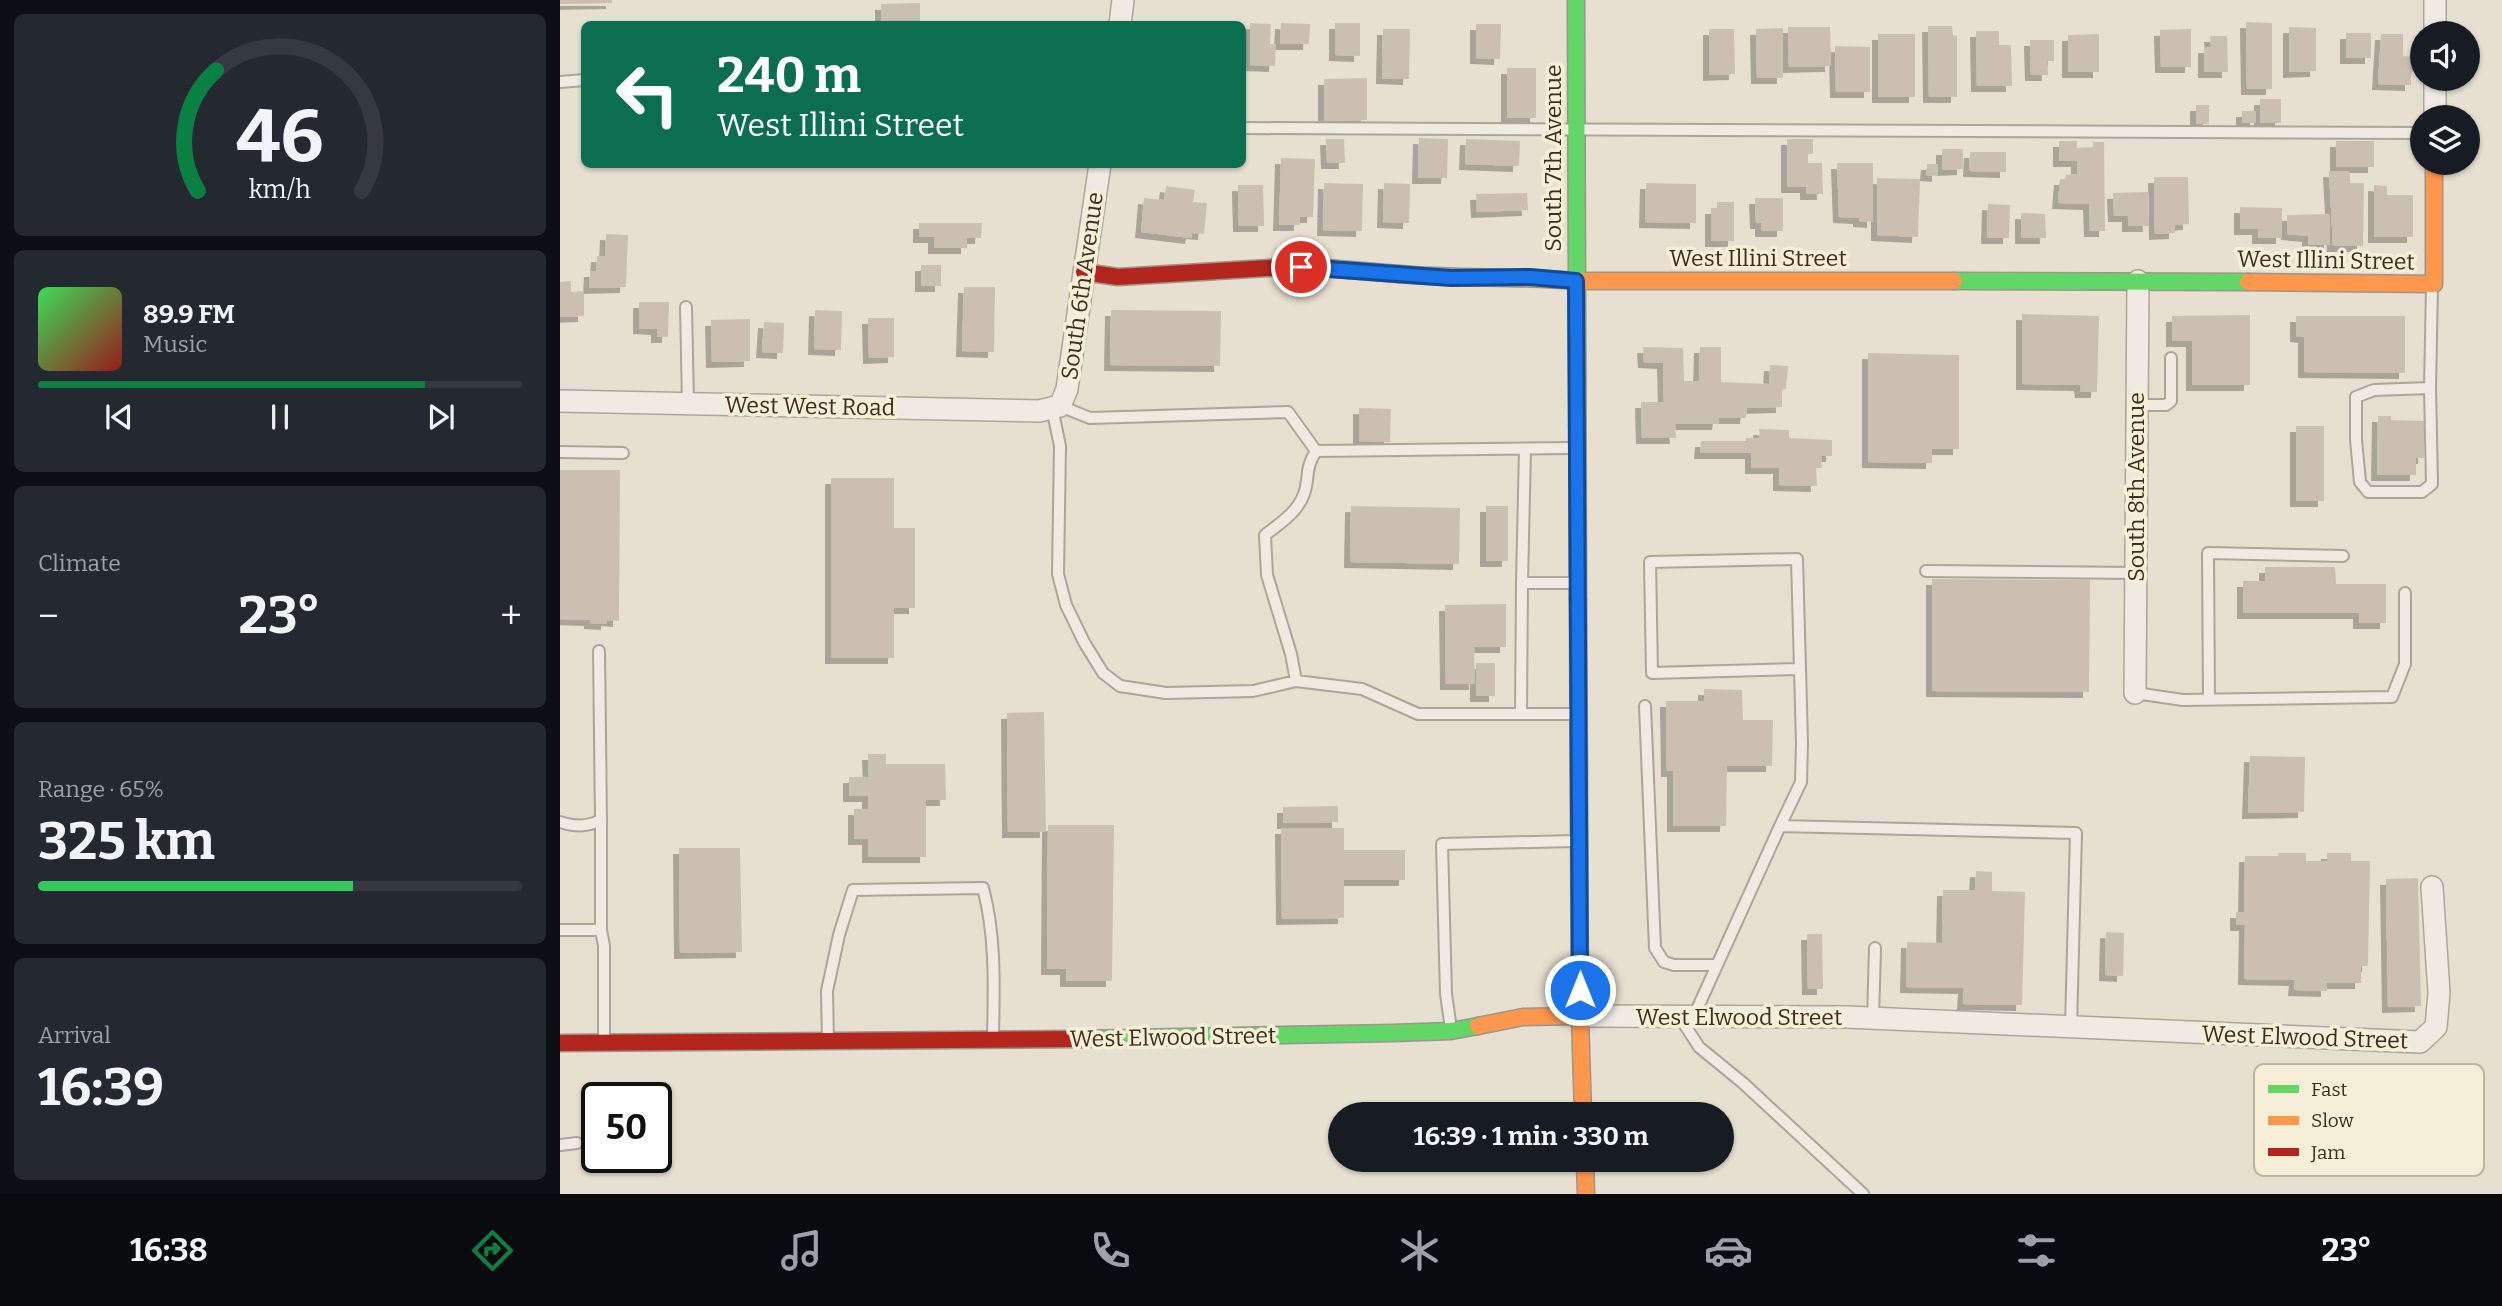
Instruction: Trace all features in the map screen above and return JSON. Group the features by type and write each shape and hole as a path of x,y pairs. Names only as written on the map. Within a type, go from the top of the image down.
{"street":[{"path":"1120,21 1123,0"},
{"name":"South 7th Avenue","path":"1576,0 1576,448 1583,1102"},
{"path":"2435,0 2435,21"},
{"name":"South 6th Avenue","path":"1056,407 1067,389 1099,168"},
{"path":"2433,284 2434,175"},
{"name":"West Illini Street","path":"1084,272 1118,277 1301,267 1451,278 1530,277 1576,281 2433,284"},
{"name":"South 8th Avenue","path":"2135,693 2138,281"},
{"name":"West West Road","path":"560,401 1039,411 1056,407"},
{"name":"West Elwood Street","path":"560,1043 993,1041 1451,1031 1524,1017 1580,1016 1873,1019 2420,1042 2436,1027 2439,993 2432,887"},
{"path":"1585,1172 1586,1194"}],"lane":[{"path":"560,82 581,80"},
{"path":"1246,128 2410,132"},
{"path":"2430,388 2374,390 2356,397 2360,482 2368,492 2422,492 2432,484 2430,388 2433,284"},
{"path":"687,307 688,404"},
{"path":"2137,405 2166,405 2171,401 2171,358"},
{"path":"1316,451 1288,412 1090,418 1056,407 1060,446 1058,574 1066,605 1103,673 1120,686 1166,693 1253,691 1296,681 1362,689 1418,714 1578,714"},
{"path":"1316,451 1576,448"},
{"path":"1521,714 1525,449"},
{"path":"1296,681 1291,654 1267,575 1265,535 1288,516 1304,495 1308,464 1316,451"},
{"path":"560,452 623,453"},
{"path":"2209,699 2208,553 2343,556"},
{"path":"1800,669 1652,673 1650,562 1797,559 1800,669 1801,782 1717,965 1687,1016 1699,1047 1743,1083 1863,1194"},
{"path":"1926,572 2136,573"},
{"path":"1522,583 1577,583"},
{"path":"2135,693 2183,699 2392,697 2404,664 2404,593"},
{"path":"599,651 604,1043"},
{"path":"1645,706 1655,948 1664,961 1674,965 1717,965"},
{"path":"560,822 587,827 601,820"},
{"path":"1780,826 2076,834 2071,1027"},
{"path":"1451,1031 1446,994 1442,844 1579,841"},
{"path":"828,1042 827,991 839,935 853,890 983,888 990,914 993,1041"},
{"path":"560,930 601,930"},
{"path":"1873,1019 1875,948"},
{"path":"560,1145 577,1143"}],"building":[{"path":"560,0 612,0 612,3 560,4"},
{"path":"920,3 920,21 881,21 881,4"},
{"path":"2246,22 2272,23 2272,89 2247,89"},
{"path":"1250,23 1271,24 1270,44 1276,44 1275,66 1250,65"},
{"path":"1281,23 1310,24 1309,44 1280,44"},
{"path":"1335,23 1360,23 1360,56 1335,55"},
{"path":"1476,24 1501,24 1500,59 1476,58"},
{"path":"1928,26 1952,26 1953,35 1957,36 1957,97 1929,97"},
{"path":"1788,27 1830,27 1831,66 1789,67"},
{"path":"2289,27 2316,28 2316,71 2289,72"},
{"path":"1783,28 1783,78 1757,78 1756,29"},
{"path":"1383,29 1410,29 1409,79 1382,78"},
{"path":"1709,29 1734,29 1735,74 1709,75"},
{"path":"2191,29 2191,67 2161,67 2160,30"},
{"path":"1976,31 1999,31 1999,45 2011,45 2012,86 1977,86"},
{"path":"2346,33 2371,33 2371,58 2346,58"},
{"path":"1878,34 1915,34 1915,97 1878,97"},
{"path":"2099,34 2099,72 2068,72 2068,35"},
{"path":"2381,34 2403,34 2403,56 2410,56 2410,85 2378,84"},
{"path":"2210,36 2227,36 2228,72 2204,72 2204,47 2211,47"},
{"path":"2030,40 2054,40 2054,61 2047,61 2048,75 2031,75"},
{"path":"1835,46 1870,47 1870,92 1836,92"},
{"path":"1507,68 1536,68 1536,118 1507,118"},
{"path":"1367,78 1367,120 1324,121 1324,79"},
{"path":"2260,99 2281,99 2281,123 2260,123"},
{"path":"2196,105 2209,105 2209,124 2196,124"},
{"path":"2242,111 2256,111 2256,123 2242,123"},
{"path":"1419,138 1448,139 1447,178 1418,178"},
{"path":"1326,139 1344,139 1345,163 1327,163"},
{"path":"1466,139 1520,141 1519,166 1465,164"},
{"path":"1787,139 1813,139 1813,154 1808,154 1808,163 1822,163 1823,194 1806,194 1806,187 1787,187"},
{"path":"2059,141 2077,141 2077,148 2093,147 2093,142 2104,142 2105,231 2090,231 2089,204 2058,203 2060,179 2065,179 2066,175 2077,174 2077,161 2059,161"},
{"path":"2336,141 2374,141 2374,167 2336,167"},
{"path":"1942,149 1963,149 1963,169 1942,170"},
{"path":"1970,152 2006,152 2006,172 1969,171"},
{"path":"1281,158 1315,159 1313,217 1300,217 1300,225 1279,225"},
{"path":"1837,163 1873,163 1873,222 1839,217"},
{"path":"1927,164 1938,164 1938,176 1926,175"},
{"path":"2329,171 2350,172 2350,183 2364,183 2363,246 2333,246"},
{"path":"2154,177 2188,177 2189,224 2175,225 2175,233 2155,234"},
{"path":"1877,178 1920,179 1918,237 1877,235"},
{"path":"1324,183 1363,184 1362,231 1323,230"},
{"path":"1384,183 1410,184 1409,223 1383,222"},
{"path":"1646,183 1696,184 1696,223 1645,222"},
{"path":"1238,185 1263,185 1264,226 1239,226"},
{"path":"2374,185 2387,186 2387,195 2413,195 2413,237 2374,237"},
{"path":"1166,186 1195,190 1193,202 1207,203 1204,234 1192,233 1191,238 1141,232 1144,198 1164,200"},
{"path":"2148,192 2149,226 2128,226 2128,216 2114,216 2113,193"},
{"path":"1527,193 1528,210 1477,212 1476,194"},
{"path":"1755,198 1783,198 1783,231 1761,231 1761,223 1756,223"},
{"path":"1717,202 1734,202 1734,241 1711,241 1711,208 1717,208"},
{"path":"1988,204 2010,205 2009,238 1987,238"},
{"path":"2240,207 2282,208 2282,238 2258,238 2258,229 2240,229"},
{"path":"2021,213 2045,214 2046,238 2021,238"},
{"path":"2330,214 2330,245 2308,245 2308,236 2287,234 2287,215"},
{"path":"919,223 982,223 981,238 967,238 967,248 934,248 934,237 919,237"},
{"path":"606,234 628,235 626,287 589,288 590,271 596,271 597,256 605,256"},
{"path":"921,265 941,265 941,286 921,286"},
{"path":"571,281 571,292 584,291 584,316 560,317 560,282"},
{"path":"964,287 995,287 994,352 962,351"},
{"path":"639,302 669,302 668,337 657,337 657,329 639,328"},
{"path":"815,310 842,311 841,350 814,349"},
{"path":"1111,310 1221,311 1220,366 1110,365"},
{"path":"2022,314 2099,316 2097,392 2081,392 2080,385 2022,384"},
{"path":"2250,315 2250,385 2192,385 2192,341 2172,341 2172,316"},
{"path":"2296,316 2405,316 2405,373 2304,372 2304,337 2296,336"},
{"path":"868,318 894,318 894,357 869,358"},
{"path":"750,319 750,361 712,362 711,320"},
{"path":"764,322 784,323 783,353 762,352"},
{"path":"1643,347 1683,348 1684,381 1699,381 1700,347 1721,347 1721,382 1769,384 1770,365 1788,366 1786,389 1782,390 1782,407 1747,408 1746,418 1719,418 1718,424 1675,424 1676,438 1642,438 1641,402 1664,402 1663,363 1644,362"},
{"path":"1868,353 1959,355 1959,449 1932,449 1932,463 1868,462"},
{"path":"1359,408 1391,409 1390,442 1359,441"},
{"path":"2378,416 2391,416 2391,420 2424,421 2424,458 2416,458 2416,475 2377,475"},
{"path":"2296,426 2324,426 2324,501 2296,501"},
{"path":"1759,429 1789,430 1789,438 1832,440 1832,456 1821,456 1822,468 1816,468 1817,486 1779,485 1779,468 1751,468 1751,453 1700,453 1701,441 1746,441 1746,438 1760,438"},
{"path":"560,470 620,470 619,621 607,620 607,624 590,623 590,620 560,619"},
{"path":"831,478 894,478 894,528 915,528 915,608 894,608 894,658 831,658"},
{"path":"1351,506 1460,508 1459,564 1350,562"},
{"path":"1486,506 1508,506 1508,561 1486,561"},
{"path":"2265,567 2335,567 2336,584 2386,584 2386,623 2359,623 2359,613 2243,613 2243,581 2265,581"},
{"path":"1932,579 2090,580 2089,692 1932,691"},
{"path":"1506,604 1506,647 1474,647 1475,684 1446,684 1445,605"},
{"path":"1476,663 1495,663 1495,696 1476,696"},
{"path":"1704,689 1742,690 1743,720 1773,720 1772,766 1727,766 1726,826 1673,826 1673,771 1667,771 1666,701 1704,701"},
{"path":"1044,712 1046,832 1008,832 1007,713"},
{"path":"868,754 886,754 886,764 945,764 946,800 926,800 926,857 868,857 868,839 854,839 854,809 868,809 868,796 849,796 849,777 869,777"},
{"path":"2250,756 2305,757 2304,812 2248,813"},
{"path":"1338,806 1338,822 1283,823 1283,807"},
{"path":"1048,825 1114,825 1112,981 1066,981 1066,969 1047,969"},
{"path":"1281,828 1344,828 1344,850 1405,850 1405,880 1344,880 1344,918 1282,919"},
{"path":"679,848 740,848 742,952 680,953"},
{"path":"2278,853 2306,853 2306,861 2327,861 2327,853 2351,853 2351,861 2370,861 2368,966 2361,966 2361,983 2327,983 2327,991 2294,990 2295,980 2244,979 2245,925 2236,925 2236,912 2244,912 2245,856 2278,856"},
{"path":"1976,871 1992,872 1992,891 2025,892 2022,1005 1963,1004 1964,988 1906,987 1907,942 1942,943 1943,890 1975,890"},
{"path":"2418,878 2421,1006 2388,1007 2386,879"},
{"path":"2106,932 2124,933 2123,976 2105,975"},
{"path":"1807,934 1822,934 1823,989 1808,989"}],"traffic: fast":[{"path":"1576,0 1578,599"},
{"path":"1954,281 2248,282"},
{"path":"1080,1039 1393,1033 1451,1031 1478,1026"}],"traffic: slow":[{"path":"2248,282 2434,284 2434,175"},
{"path":"1399,274 1576,281 1954,281"},
{"path":"1578,599 1583,1102"},
{"path":"1478,1026 1523,1017 1580,1016"},
{"path":"1585,1172 1586,1194"}],"traffic: jam":[{"path":"1084,272 1118,277 1301,266 1399,274"},
{"path":"560,1043 1080,1039"}],"route":[{"path":"1301,267 1451,278 1530,277 1576,281 1580,990"}]}
